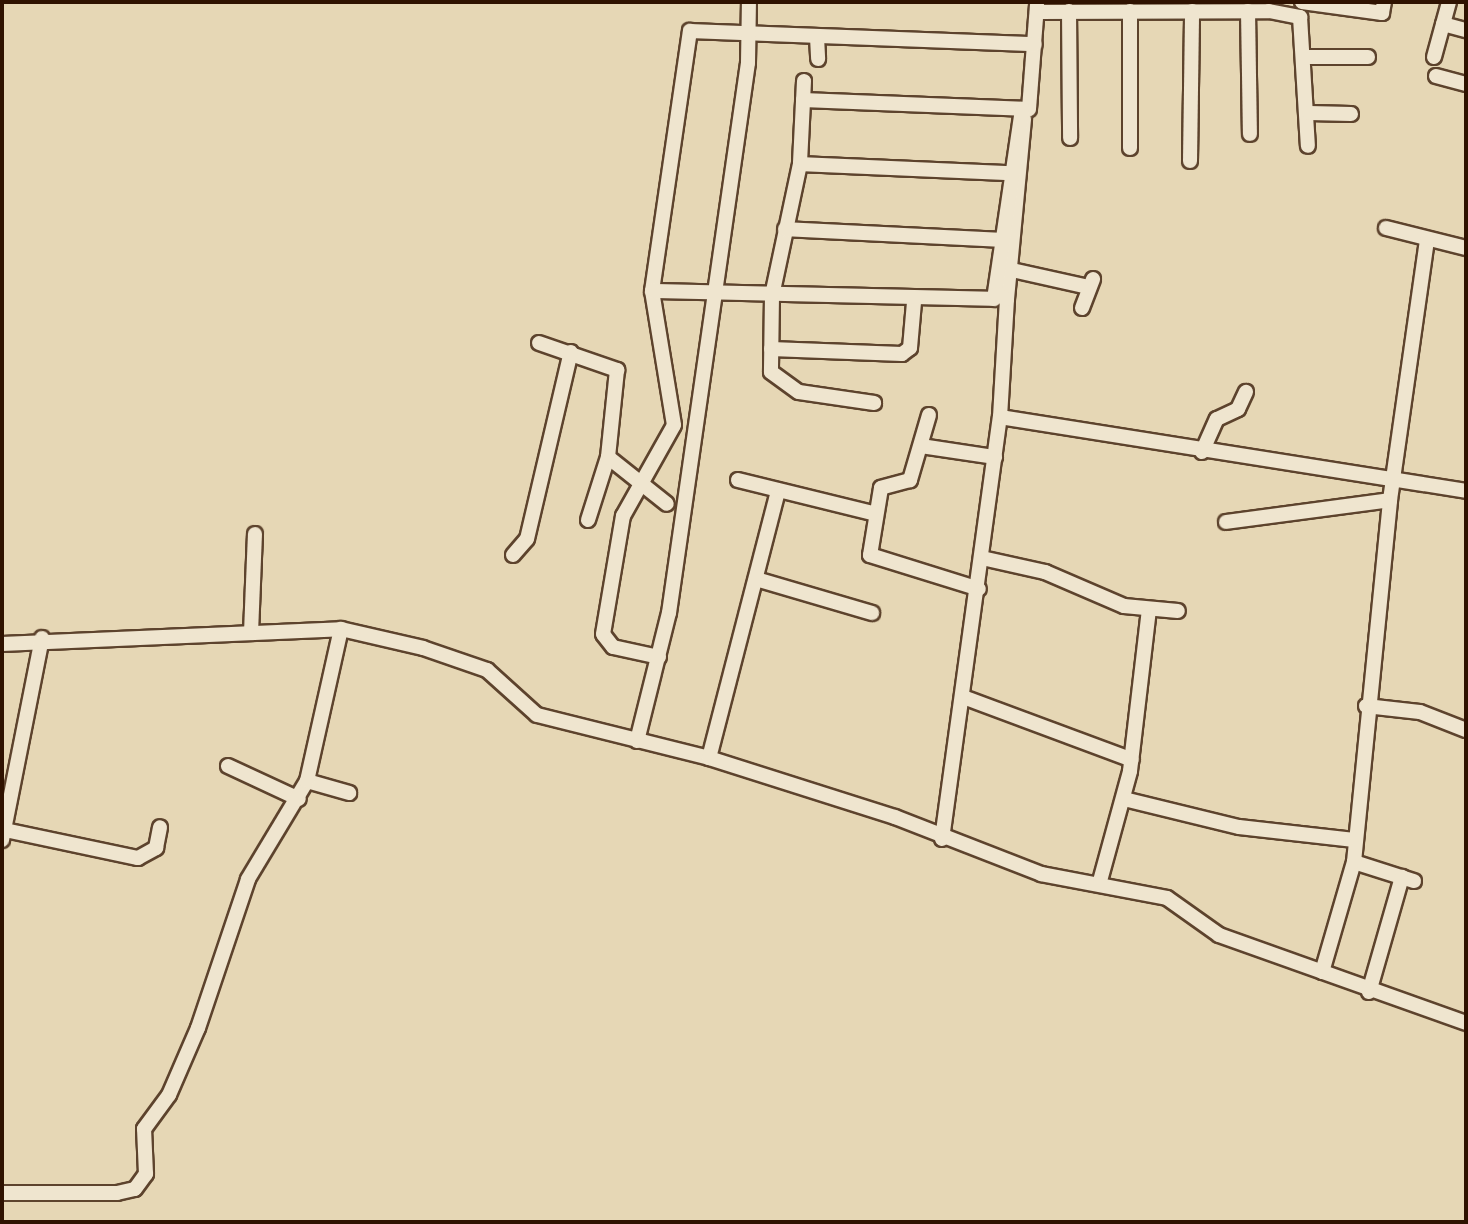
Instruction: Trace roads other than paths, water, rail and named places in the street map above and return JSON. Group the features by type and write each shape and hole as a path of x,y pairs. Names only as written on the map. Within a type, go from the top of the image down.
{"street":[{"path":"637,741 659,657 684,506 750,34 749,2"},
{"path":"1302,2 1382,13 1384,2"},
{"path":"1434,57 1449,2"},
{"path":"1005,268 1002,240 1010,173 1022,112 1035,96 1037,7 1069,11 1130,11 1159,6 1192,11 1288,8 1305,21 1308,146"},
{"path":"1069,11 1070,138"},
{"path":"1130,11 1130,148"},
{"path":"1190,161 1192,11"},
{"path":"1248,11 1250,134"},
{"path":"1443,24 1466,30"},
{"path":"659,657 617,648 603,634 630,502 674,425 652,291 688,33 1035,44"},
{"path":"817,37 818,59"},
{"path":"1308,57 1368,57"},
{"path":"1436,76 1466,84"},
{"path":"804,81 800,164 772,296 771,372 782,387 874,403"},
{"path":"803,100 1022,112"},
{"path":"942,839 979,589 1000,417 1002,296 1022,112"},
{"path":"1309,113 1351,114"},
{"path":"800,164 1010,173"},
{"path":"1386,228 1427,241 1466,248"},
{"path":"785,229 1002,240"},
{"path":"1322,972 1354,862 1366,706 1392,481 1427,241"},
{"path":"1005,268 1091,283 1082,308"},
{"path":"652,291 914,302 986,302 1002,296"},
{"path":"771,349 902,354 910,348 914,302"},
{"path":"539,343 617,370 608,457 588,520"},
{"path":"513,555 527,539 571,352"},
{"path":"1202,452 1217,419 1238,409 1246,392"},
{"path":"929,415 910,480 881,488 871,561 979,589"},
{"path":"1000,417 1202,452 1466,491"},
{"path":"674,425 695,425"},
{"path":"921,446 995,457"},
{"path":"608,457 639,486 667,504"},
{"path":"738,480 876,514"},
{"path":"709,758 778,491"},
{"path":"1226,522 1390,500"},
{"path":"630,502 684,506"},
{"path":"251,633 255,534"},
{"path":"982,558 1149,610 1178,611"},
{"path":"756,579 872,613"},
{"path":"1100,881 1132,760 1149,610"},
{"path":"2,1193 117,1193 139,1185 146,1174 144,1129 169,1095 198,1028 248,879 299,799 307,781 341,629"},
{"path":"2,644 42,638 341,629 487,670 537,715 709,758 1041,874 1100,881 1167,898 1219,935 1369,992 1466,1023"},
{"path":"42,638 3,832 138,858 156,848 160,827"},
{"path":"963,697 1132,760"},
{"path":"1366,706 1420,712 1466,730"},
{"path":"228,766 299,799"},
{"path":"307,781 349,793"},
{"path":"1124,799 1239,827 1354,840"},
{"path":"1354,862 1408,879 1369,992"}]}
